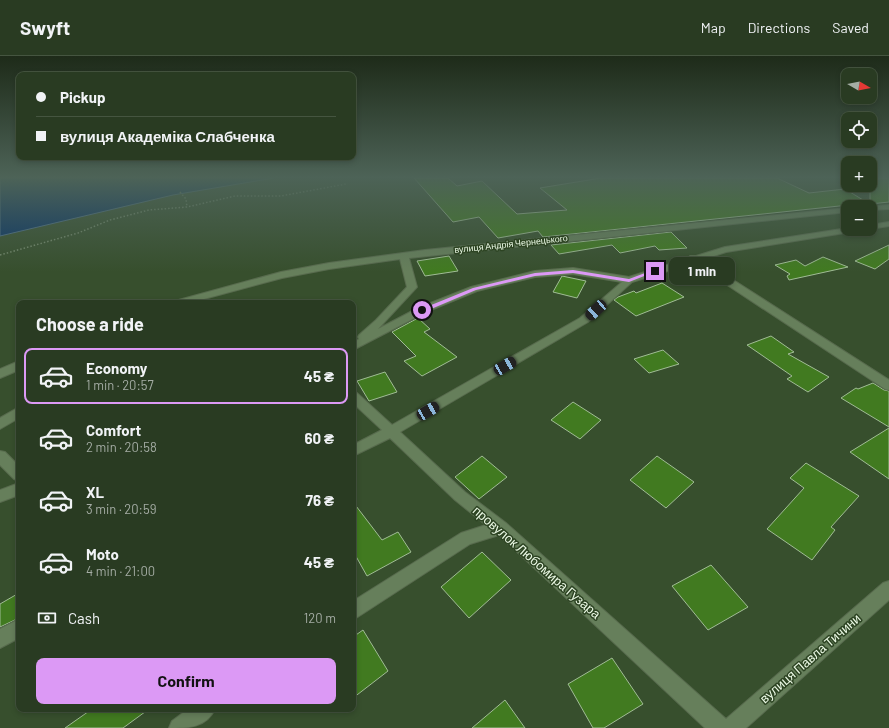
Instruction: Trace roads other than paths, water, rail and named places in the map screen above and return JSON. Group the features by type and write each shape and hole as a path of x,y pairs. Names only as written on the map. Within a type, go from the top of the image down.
{"street":[{"name":"вулиця Андрія Чернецького","path":"189,300 282,274 329,266 425,253 841,211"},
{"path":"877,226 889,224"},
{"path":"356,450 584,320 629,280 693,258 725,250 841,232"},
{"path":"356,344 380,322 412,287 404,257"},
{"path":"693,258 889,386"},
{"path":"356,345 422,310 474,289 535,274 573,271 629,280"},
{"path":"0,374 16,366"},
{"name":"провулок Любомира Гузара","path":"356,399 460,496 501,528 720,728"},
{"path":"0,424 16,414"},
{"path":"0,456 16,472"},
{"path":"0,496 16,490"},
{"path":"356,609 466,538 501,528"},
{"name":"вулиця Павла Тичини","path":"731,728 889,589"},
{"path":"0,639 16,630"},
{"path":"179,728 201,712"}],"water":[{"path":"0,209 112,209 0,236"}]}
